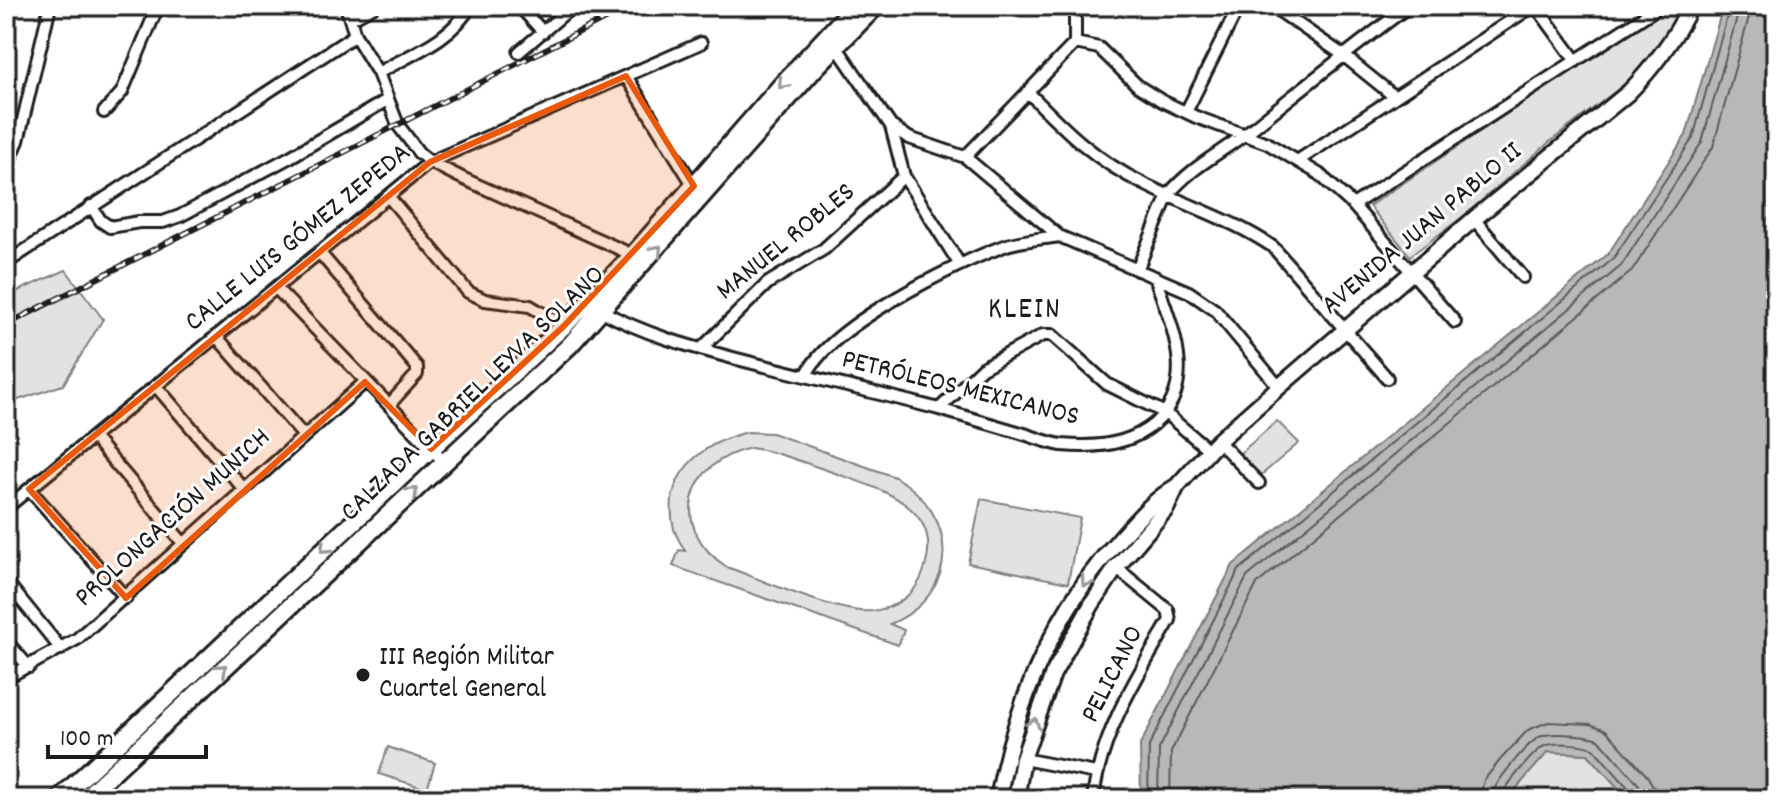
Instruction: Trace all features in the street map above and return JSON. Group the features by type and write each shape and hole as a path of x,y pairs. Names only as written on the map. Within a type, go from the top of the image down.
{"main road":[{"name":"CALZADA GABRIEL LEYVA SOLANO","path":"84,799 183,694 431,449 564,326 633,255 855,6"},
{"name":"CALZADA GABRIEL LEYVA SOLANO","path":"59,799 445,463 570,345 836,46 876,6"},
{"name":"AVENIDA JUAN PABLO II","path":"1016,799 1023,759 1053,674 1092,604 1116,568 1166,509 1177,486 1213,445 1279,387 1474,219 1628,93 1650,71 1691,6"},
{"name":"AVENIDA JUAN PABLO II","path":"998,799 1005,759 1030,683 1053,634 1104,556 1155,499 1177,486"}],"street":[{"path":"6,168 18,141 50,6"},
{"path":"104,112 122,92 158,6"},
{"path":"346,6 355,35 378,73 398,125 430,162 633,255"},
{"path":"350,19 374,6"},
{"path":"378,73 438,39 463,19 470,6"},
{"path":"515,6 523,10 543,32"},
{"path":"519,52 573,6"},
{"path":"965,157 1075,43 1075,6"},
{"path":"1186,112 1239,6"},
{"path":"1272,6 1343,55 1395,97"},
{"path":"1137,270 1168,195 1194,169 1245,134 1409,6"},
{"path":"1299,160 1535,6 1576,61"},
{"path":"1353,205 1660,6"},
{"path":"6,263 355,35"},
{"name":"CALLE LUIS GÓMEZ ZEPEDA","path":"6,508 430,162 701,43"},
{"path":"1075,43 1099,48 1138,86 1162,101 1245,134 1299,160 1353,205 1455,322"},
{"path":"836,46 891,126 904,176 960,265"},
{"path":"626,76 694,186"},
{"path":"1028,92 1078,143 1099,159 1168,195 1243,228 1273,247 1387,378"},
{"path":"91,206 101,221 110,227 163,222 180,216 387,100"},
{"path":"891,126 909,138 965,157 1059,236 1189,292 1215,310 1279,387"},
{"name":"MANUEL ROBLES","path":"701,349 768,283 824,249 904,176"},
{"path":"388,196 468,292 485,300 530,306 564,326"},
{"path":"1474,219 1523,277"},
{"path":"806,376 811,363 834,341 890,302 1006,245 1059,236"},
{"path":"319,252 417,367 417,374 389,405"},
{"path":"1155,277 1179,351 1181,368 1176,391 1165,413"},
{"path":"276,288 445,463"},
{"name":"PETRÓLEOS MEXICANOS","path":"602,311 637,330 701,349 939,409 1060,445 1094,446 1124,442 1141,434 1165,413"},
{"path":"939,409 982,368 1046,334 1058,337 1092,373 1107,384 1165,413 1213,445 1259,483"},
{"path":"216,336 303,435"},
{"name":"PROLONGACIÓN MUNICH","path":"6,678 61,649 126,598 243,488 365,382"},
{"path":"156,386 243,488"},
{"path":"93,437 183,543"},
{"path":"29,489 126,598"},
{"name":"PELICANO","path":"1093,799 1096,773 1108,734 1170,620 1168,610 1104,556"},
{"path":"9,585 61,649"},
{"path":"6,641 29,667"},
{"path":"1023,759 1096,773"}],"highlighted area":[{"path":"626,76 694,186 564,326 431,449 365,382 126,598 29,489 430,162"}],"shaded area":[{"path":"1666,7 1679,13 1639,73 1410,256 1369,206"},
{"path":"66,270 103,319 63,385 6,404 6,296"},
{"path":"1277,421 1299,443 1259,477 1239,454"},
{"path":"748,432 772,433 895,477 916,493 932,511 941,532 944,553 940,574 930,594 913,611 890,624 904,630 898,645 673,566 679,550 685,551 674,529 672,510 673,493 679,477 701,453","holes":["751,448 870,486 888,494 918,516 926,531 928,550 920,581 910,594 880,610 841,608 727,567 709,552 697,535 691,517 692,499 699,482 711,467 728,456"]},
{"path":"981,499 1080,518 1068,583 968,563"},
{"path":"388,747 435,763 427,789 379,774"},
{"path":"1548,752 1588,754 1628,799 1507,799"}],"water":[{"path":"1723,6 1776,6 1776,799 1628,799 1588,754 1548,752 1507,799 1141,799 1140,745 1233,565 1608,254 1686,135"}],"railway":[{"path":"6,325 630,6"}],"place":[{"name":"III Región Militar Cuartel General","path":"363,675"}],"district":[{"name":"KLEIN","path":"1025,311"}]}
